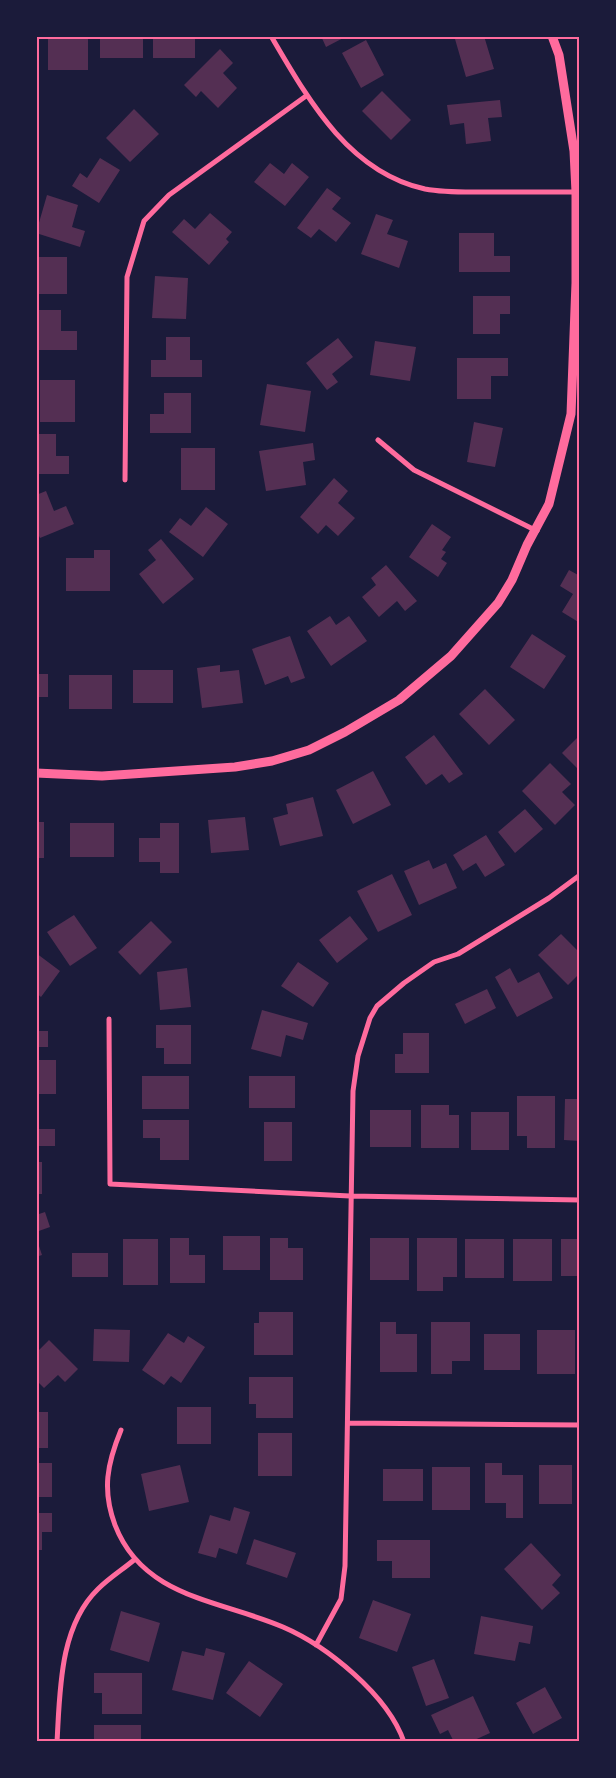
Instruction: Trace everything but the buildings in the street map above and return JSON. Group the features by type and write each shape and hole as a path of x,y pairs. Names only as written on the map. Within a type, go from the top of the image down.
{"street":[{"path":"271,36 306,96 338,137 370,166 404,183 426,189 458,192 578,192"},
{"path":"36,773 102,776 235,767 272,761 323,742 400,700 451,656 498,603 512,580 527,545 537,530 549,504 572,414 578,192 574,151 559,55 552,36"},
{"path":"125,480 127,277 144,221 168,195 306,96"},
{"path":"378,440 414,470 537,530"},
{"path":"316,1645 340,1598 344,1574 353,1091 358,1056 370,1018 377,1006 404,983 434,962 467,948 549,898 580,875"},
{"path":"109,1018 110,1184 350,1196 580,1200"},
{"path":"348,1423 580,1425"},
{"path":"121,1430 108,1466 108,1494 111,1515 119,1536 134,1560 154,1578 176,1590 284,1627 316,1645 353,1671 384,1705 404,1742"},
{"path":"57,1742 63,1663 79,1619 97,1590 134,1560"}]}
